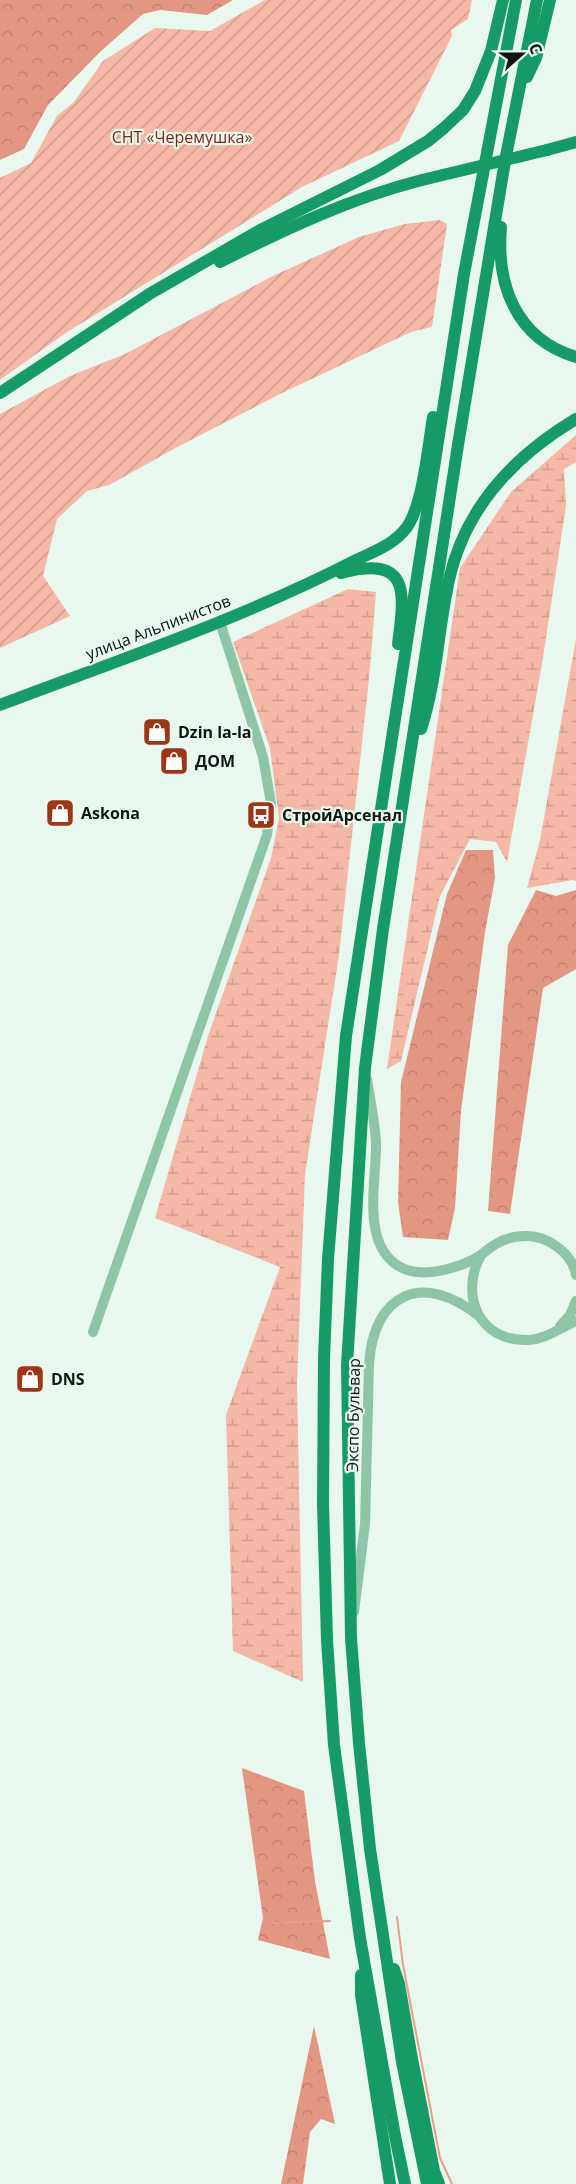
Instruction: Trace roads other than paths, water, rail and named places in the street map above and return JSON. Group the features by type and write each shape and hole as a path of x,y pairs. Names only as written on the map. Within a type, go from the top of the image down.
{"main road":[{"path":"0,393 151,293 262,229 380,170 428,141 463,110 475,91 491,51 503,0"},
{"path":"405,2184 360,1938 334,1745 327,1640 323,1504 324,1359 328,1247 346,1036 386,768 454,334 489,132 516,0"},
{"path":"427,2184 402,2062 370,1849 352,1628 346,1386 365,1068 383,929 505,161 537,0"},
{"path":"519,91 536,58 550,0"},
{"path":"96,330 220,262 301,223 383,190 576,142"},
{"path":"548,149 576,148"},
{"path":"505,161 500,246 506,290 516,311 536,334 550,346 576,357"},
{"path":"326,577 387,545 397,538 411,521 417,503 442,367 454,334"},
{"path":"410,761 428,706 449,582 467,530 488,495 512,466 545,439 576,419"},
{"path":"326,577 355,569 377,568 392,573 400,583 403,603 386,727 386,768"},
{"name":"улица Альпинистов","path":"0,705 220,622 326,577"},
{"path":"383,1936 399,1984 416,2081 434,2171 439,2184"},
{"path":"360,1938 361,1995 390,2184"}],"street":[{"path":"93,1332 267,835 271,803 263,757 220,622"},
{"path":"365,1068 375,1120 374,1219 375,1231 382,1251 400,1266 420,1272 453,1266 482,1254 506,1239 525,1236 541,1238 555,1245 573,1264 576,1274"},
{"path":"479,1316 473,1302 471,1288 476,1265 482,1254"},
{"name":"Экспо Бульвар","path":"352,1628 364,1534 369,1365 375,1329 387,1308 395,1301 427,1292 453,1299 479,1316 489,1327 509,1338 530,1340 542,1338 576,1321"},
{"path":"553,1332 570,1315 576,1300"}],"waterway":[{"path":"397,1917 403,1965 440,2158 452,2184"},
{"path":"271,1923 330,1921"}],"place":[{"name":"Dzin la-la","path":"157,732"},
{"name":"ДОМ","path":"174,761"},
{"name":"Askona","path":"60,813"},
{"name":"СтройАрсенал","path":"261,815"},
{"name":"DNS","path":"30,1379"}],"park label":[{"name":"СНТ «Черемушка»","path":"182,137"}]}
